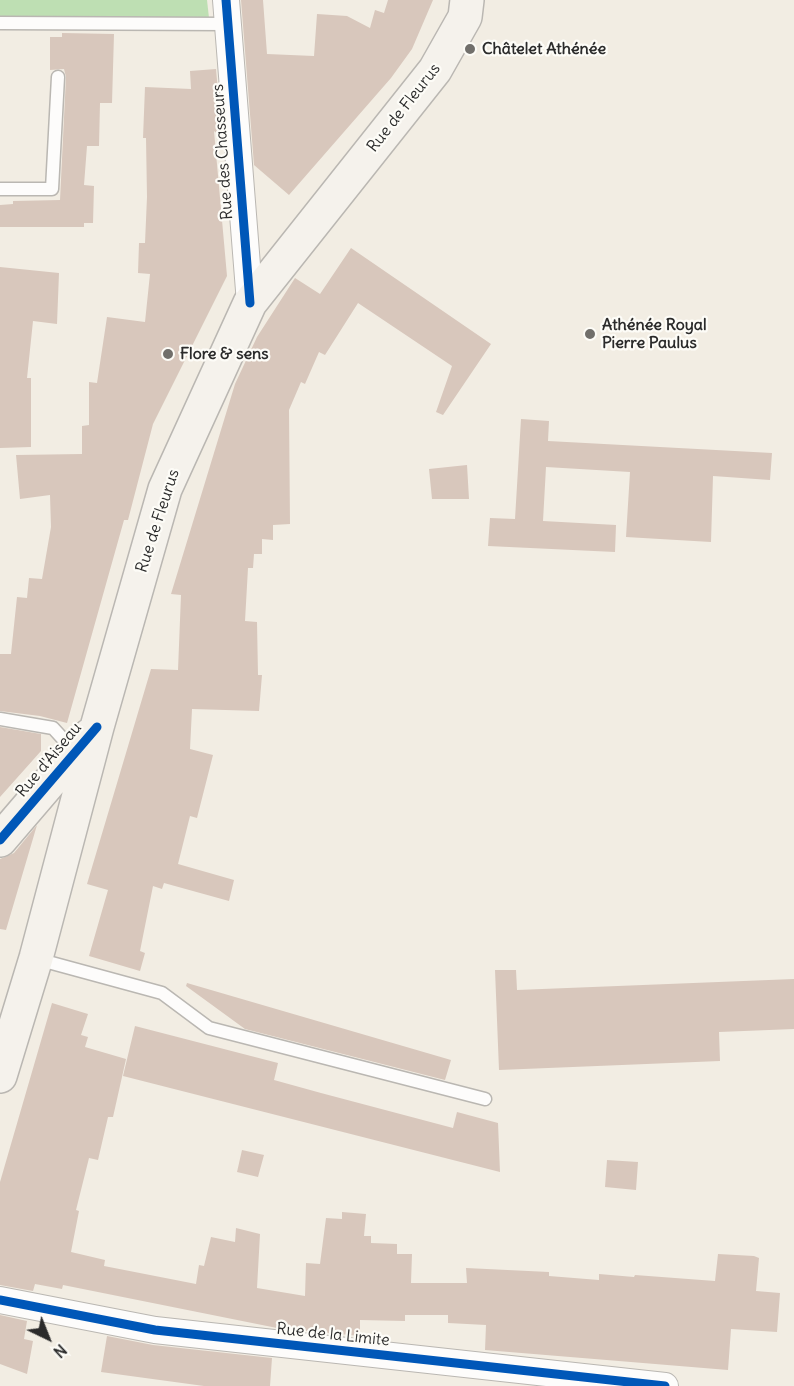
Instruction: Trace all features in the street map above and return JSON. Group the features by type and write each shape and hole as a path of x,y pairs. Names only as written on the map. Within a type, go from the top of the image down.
{"main road":[{"name":"Rue de Fleurus","path":"0,1076 36,958 97,727 165,489 250,303 435,70 465,17 467,0"},
{"name":"Rue d'Aiseau","path":"0,840 97,727"}],"street":[{"name":"Rue des Chasseurs","path":"227,12 250,303"},
{"name":"Rue de la Limite","path":"0,1300 155,1330 665,1386"}],"lane":[{"path":"0,23 227,12"},
{"path":"0,189 52,189 58,77"},
{"path":"0,719 53,728 76,753"},
{"path":"36,958 162,993 209,1028 484,1099"}],"green space":[{"path":"0,0 207,0 209,18 0,18"}],"building":[{"path":"241,0 263,0 267,54 314,56 317,14 347,16 370,28 375,10 384,13 388,0 433,0 412,49 391,78 289,195 254,165"},
{"path":"62,33 114,34 112,103 100,103 99,146 87,146 84,185 94,186 93,223 84,223 84,227 0,227 0,205 13,204 13,201 60,200 66,77 64,69 50,70 50,37 62,37"},
{"path":"216,69 222,138 214,131 227,276 153,424 128,520 124,520 67,723 40,716 0,711 0,654 11,654 17,597 27,598 29,578 42,579 51,527 50,495 20,499 16,455 82,454 82,426 89,425 89,382 97,383 107,317 145,322 150,274 138,273 139,243 145,243 147,197 146,138 143,138 145,87 191,89 190,71"},
{"path":"351,248 491,344 443,415 436,412 452,366 358,303 325,355 319,352 305,384 301,382 289,410 290,524 273,525 273,540 262,539 262,554 254,554 253,568 248,568 245,621 257,622 258,675 262,675 259,711 192,709 190,749 213,755 197,818 190,816 178,864 234,880 229,901 164,883 162,889 153,886 140,951 145,953 140,971 89,956 108,890 87,884 151,669 178,670 181,595 171,594 235,384 257,337 295,278 320,294"},
{"path":"0,267 59,273 57,324 33,321 27,378 31,378 31,447 0,448"},
{"path":"521,419 549,421 548,441 772,453 770,480 713,476 711,542 626,537 630,472 546,467 543,521 616,525 615,552 488,546 490,518 515,519"},
{"path":"467,465 469,499 432,499 429,469"},
{"path":"0,727 41,734 41,751 0,797"},
{"path":"37,825 6,930 0,929 0,859 14,853"},
{"path":"495,970 516,970 517,990 794,979 794,1029 719,1032 720,1061 499,1070"},
{"path":"187,983 451,1060 445,1080 245,1029 186,986"},
{"path":"52,1003 88,1014 81,1035 88,1037 85,1047 126,1059 113,1117 108,1117 98,1160 89,1158 76,1210 79,1211 71,1252 105,1260 104,1266 196,1284 199,1265 204,1266 211,1237 235,1242 236,1228 260,1234 257,1288 305,1296 306,1263 320,1264 326,1218 342,1219 342,1212 366,1214 364,1236 371,1236 371,1243 397,1244 397,1254 412,1254 411,1283 467,1283 466,1268 549,1272 549,1276 599,1280 599,1274 715,1281 718,1254 754,1256 759,1258 756,1291 780,1293 777,1332 731,1329 728,1370 485,1350 486,1325 448,1323 448,1315 405,1315 405,1321 360,1320 360,1336 277,1328 63,1285 62,1289 35,1284 33,1291 0,1285 0,1182"},
{"path":"135,1026 278,1063 274,1080 321,1093 453,1128 457,1112 498,1123 500,1172 123,1076"},
{"path":"242,1150 264,1155 258,1177 237,1172"},
{"path":"607,1160 638,1162 636,1190 605,1187"},
{"path":"0,1315 27,1321 24,1339 33,1341 27,1374 0,1364"},
{"path":"107,1336 153,1345 272,1358 270,1386 204,1386 101,1372"}],"cycle path":[{"path":"226,0 250,303"},
{"path":"0,840 97,727"},
{"path":"0,1300 155,1330 665,1386"}],"place":[{"name":"Châtelet Athénée","path":"470,49"},
{"name":"Athénée Royal Pierre Paulus","path":"590,334"},
{"name":"Flore & sens","path":"168,354"}]}
